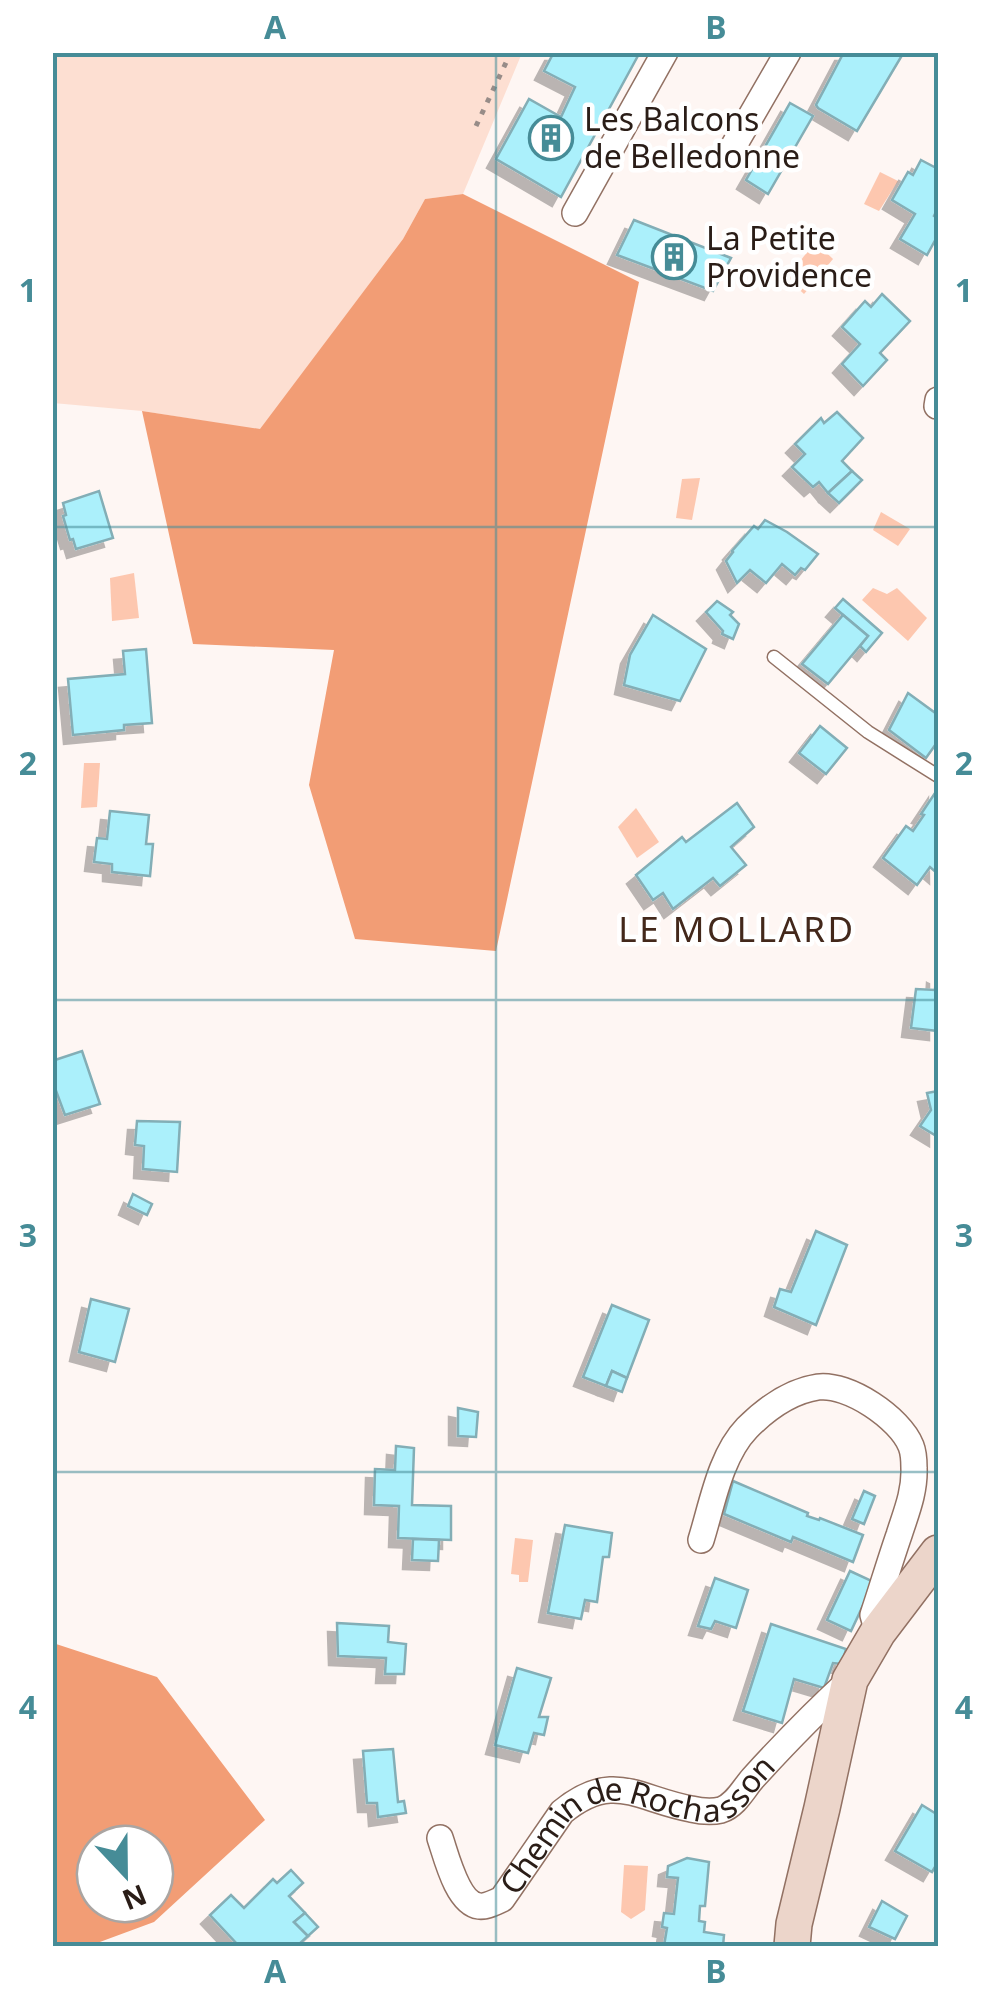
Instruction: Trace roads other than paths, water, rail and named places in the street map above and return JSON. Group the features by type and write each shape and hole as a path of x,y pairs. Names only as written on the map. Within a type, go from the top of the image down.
{"street":[{"path":"575,213 665,52"},
{"path":"729,154 788,52"},
{"name":"Chemin de Rochasson","path":"700,1540 722,1472 744,1430 778,1402 800,1391 824,1386 872,1405 892,1419 911,1446 914,1467 914,1490 873,1614 878,1632"},
{"name":"Chemin de Rochasson","path":"440,1838 459,1889 470,1902 480,1906 502,1899 562,1812 592,1793 622,1789 697,1811 723,1810 850,1680 878,1632 938,1552"},
{"name":"Chemin de Rochasson","path":"792,1946 850,1680"}],"lane":[{"path":"774,658 868,732 938,776"}],"place":[{"name":"Les Balcons de Belledonne","path":"551,138"},
{"name":"La Petite Providence","path":"674,257"}],"district":[{"name":"LE MOLLARD","path":"737,930"}]}
